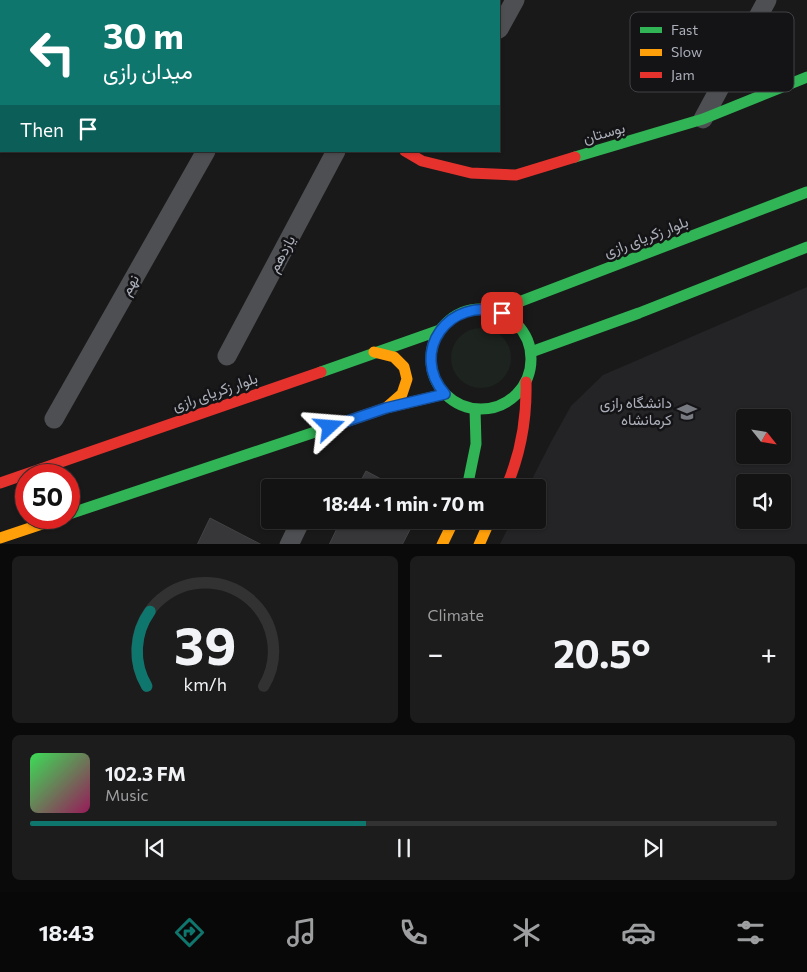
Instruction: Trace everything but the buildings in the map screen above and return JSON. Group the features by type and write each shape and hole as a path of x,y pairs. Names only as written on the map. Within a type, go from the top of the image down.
{"main road":[{"name":"بوستان","path":"794,82 807,77"},
{"name":"بوستان","path":"407,152 422,161 471,173 516,175 703,120 771,92"},
{"name":"بلوار زکریای رازی","path":"495,311 807,192"},
{"path":"531,352 639,313 807,247"},
{"path":"510,479 520,453 525,430 527,408 526,382 530,368 531,352 527,338 519,326 508,316 495,311 476,309 464,312 449,321 440,330 434,343 431,363 434,376 445,394 458,404 475,409 495,407 508,402 526,382"},
{"name":"بلوار زکریای رازی","path":"0,483 440,330"},
{"path":"374,352 394,357 404,367 407,379 402,394 386,408"},
{"path":"80,510 386,408 445,394"},
{"path":"469,479 476,444 475,409"},
{"path":"0,538 27,529"},
{"path":"442,544 450,529"},
{"path":"478,544 486,529"}],"street":[{"path":"500,27 515,0"},
{"path":"761,12 767,0"},
{"path":"703,120 718,92"},
{"name":"نهم","path":"54,419 205,152"},
{"name":"یازدهم","path":"227,356 335,152"},
{"path":"289,544 296,529"}],"shaded area":[{"name":"دانشگاه رازی کرمانشاه","path":"807,287 807,544 500,544 508,529 546,529 546,479 532,479 571,406 603,375"},
{"path":"481,328 498,333 506,341 511,358 506,375 498,383 481,388 464,383 456,375 451,358 456,341 464,333"}],"traffic: fast":[{"path":"794,82 807,77"},
{"path":"575,157 703,119 770,92"},
{"path":"495,311 807,192"},
{"path":"531,352 639,313 807,247"},
{"path":"481,309 491,310 509,317 523,331 530,349 531,359 530,369 523,387 509,401 491,408 481,409 471,408 453,401 439,387 432,369 431,359 432,349 439,331 453,317 471,310 481,309"},
{"path":"321,372 440,330"},
{"path":"469,479 476,444 475,409"},
{"path":"80,510 342,423"}],"traffic: slow":[{"path":"374,352 394,357 404,367 407,379 402,394 386,408"},
{"path":"342,423 386,408 445,394"},
{"path":"0,538 27,529"},
{"path":"442,544 450,529"},
{"path":"479,544 486,529"}],"traffic: jam":[{"path":"407,152 422,161 471,173 516,175 575,157"},
{"path":"0,483 321,372"},
{"path":"509,479 516,462 522,436 526,382"}],"place":[{"name":"دانشگاه رازی کرمانشاه","path":"687,412"}],"route":[{"path":"330,427 386,408 445,394 434,376 431,363 434,343 440,330 453,318 470,310 489,309 502,313"}]}
